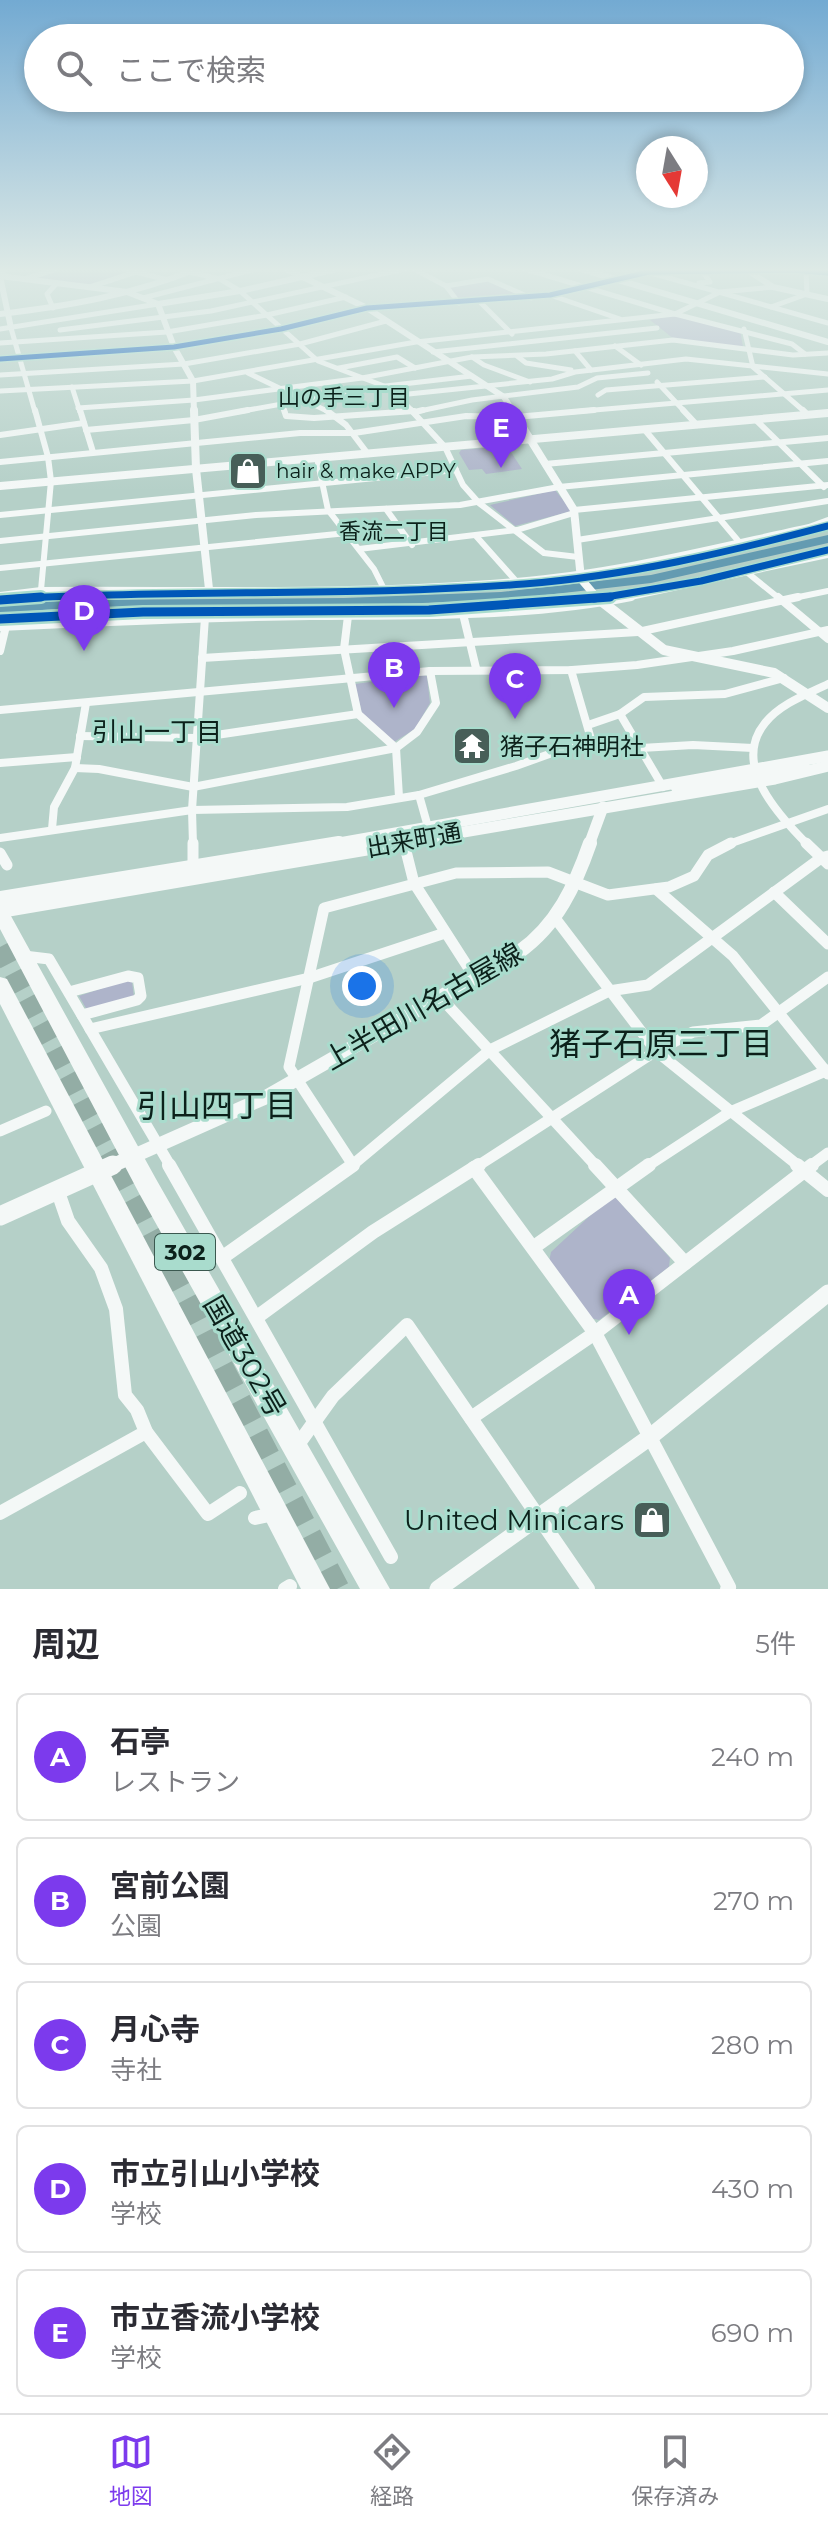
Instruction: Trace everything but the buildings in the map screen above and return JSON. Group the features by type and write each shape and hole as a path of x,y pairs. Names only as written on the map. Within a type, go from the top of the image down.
{"highway":[{"name":"国道302号","path":"0,912 148,1187 376,1589"},
{"name":"国道302号","path":"0,985 266,1515 316,1589"}],"main road":[{"name":"出来町通","path":"0,898 404,841 733,786 776,767 828,758"},
{"name":"出来町通","path":"0,912 428,827 663,787 828,766"},
{"name":"上半田川名古屋線","path":"0,1216 264,1098 528,948 555,918 573,883 603,807"}],"street":[{"path":"17,343 48,457 51,481 41,590"},
{"path":"172,343 193,381 196,469 209,589"},
{"path":"0,359 197,343"},
{"path":"0,375 184,364 303,343"},
{"path":"0,391 193,381 410,343"},
{"path":"418,343 502,396 574,512 581,577 599,600 664,650 760,669 784,678 828,708"},
{"path":"433,352 530,343"},
{"path":"612,343 641,364 697,425"},
{"path":"78,408 194,400 281,389 362,378 472,357 536,355 643,343"},
{"path":"697,343 749,350 828,353"},
{"path":"747,343 753,367 808,415"},
{"path":"789,343 805,354"},
{"path":"300,344 318,361 384,386 399,395 445,447 463,485 479,503 544,553 578,557"},
{"path":"523,344 536,355"},
{"path":"575,351 591,370"},
{"path":"517,356 526,363 580,371"},
{"path":"339,368 397,357 415,368"},
{"path":"472,357 479,365 511,372 530,382"},
{"path":"399,395 530,382 580,371 686,359 828,374"},
{"path":"248,373 338,416 368,454"},
{"path":"282,405 286,416 314,418 414,411 578,387 597,378 648,373"},
{"path":"0,435 40,429 194,420 384,386 472,376"},
{"path":"598,395 606,390 765,377"},
{"path":"72,387 93,452"},
{"path":"578,387 598,395 609,409"},
{"path":"0,462 300,433 354,433 466,416 516,417 828,390"},
{"path":"458,404 466,416"},
{"path":"124,405 125,426"},
{"path":"0,486 828,413"},
{"path":"755,419 826,488"},
{"path":"644,429 740,543"},
{"path":"545,464 828,438"},
{"path":"317,458 328,510 359,549 383,587"},
{"path":"0,541 328,510 428,508 527,496 559,487 828,461"},
{"path":"0,515 456,470"},
{"path":"359,549 517,530 574,512 826,488"},
{"path":"577,540 828,501"},
{"path":"386,509 412,545"},
{"path":"0,595 41,590 383,587 581,577 740,543 828,520"},
{"path":"0,568 347,533"},
{"path":"476,536 516,581"},
{"path":"0,651 3,626 205,617 463,614 599,600 749,574 828,555"},
{"path":"749,574 782,603 824,631 828,639"},
{"path":"202,658 638,632 828,591"},
{"path":"463,614 476,668"},
{"path":"348,616 344,649 358,714 396,748 399,797"},
{"path":"193,872 193,787 205,617"},
{"path":"0,710 430,671 476,668 571,670 698,658 824,631"},
{"path":"0,838 192,810 347,807 419,795 516,766 591,739 571,670"},
{"path":"75,768 99,769 193,787 396,748 417,732 436,703 430,671"},
{"path":"588,725 620,714 644,697 725,694 784,678"},
{"path":"223,1257 353,1165 490,1050 609,991 648,985 710,937 826,859 790,825 754,776 753,748 762,727 776,710 828,684"},
{"path":"52,829 54,807 75,768 86,703"},
{"path":"80,736 196,738 358,714"},
{"path":"620,714 663,787"},
{"path":"641,748 693,745 753,748"},
{"path":"0,763 77,757"},
{"path":"616,795 697,786 828,758"},
{"path":"419,795 428,827"},
{"path":"353,1165 289,1067 324,908 456,873 548,872 608,895 656,889 694,876 708,855 728,844 790,825 828,809"},
{"path":"404,841 414,883 475,978"},
{"path":"0,853 7,865"},
{"path":"534,1247 617,1186 730,1112 827,1072 733,956 656,889"},
{"path":"774,892 828,944"},
{"path":"555,918 656,1051 828,1190"},
{"path":"90,1029 309,978 445,933"},
{"path":"24,956 49,959 153,1148 223,1257 391,1557"},
{"path":"69,992 128,976 138,978 141,996 137,1000 82,1015"},
{"path":"257,1317 373,1232 656,1051 693,1032 761,1025 781,1013 816,982 828,977"},
{"path":"442,999 685,1263"},
{"path":"0,1131 46,1111"},
{"path":"471,1418 595,1333 828,1153"},
{"path":"474,1168 595,1333 729,1587 727,1589"},
{"path":"58,1192 68,1221 101,1268 116,1309 125,1395 137,1410 146,1432 208,1514 240,1493"},
{"path":"438,1589 650,1437 828,1293"},
{"path":"297,1446 314,1416 362,1364 407,1325 588,1589"},
{"path":"0,1513 146,1432"}],"shaded area":[{"path":"710,343 742,343 743,347"},
{"path":"507,446 522,469 486,474 482,469 469,470 459,453 461,450"},
{"path":"555,490 572,511 515,526 490,505"},
{"path":"427,676 430,703 415,729 394,742 362,713 355,684"},
{"path":"127,980 132,982 134,997 87,1010 79,996"},
{"path":"609,1198 616,1198 670,1258 669,1267 599,1320 590,1318 549,1262 551,1252"}],"waterway":[{"path":"0,609 71,604 344,602 501,596 651,579 828,539"}],"tunnel":[{"path":"0,947 116,1167"},
{"path":"115,1165 337,1589"}],"cycle path":[{"path":"0,359 197,343"},
{"path":"0,600 82,595 433,590 528,584 634,570 828,526"},
{"path":"0,619 143,612 429,610 572,602 668,588 828,550"}],"place":[{"name":"市立香流小学校","path":"501,468"},
{"name":"hair & make APPY","path":"248,471"},
{"name":"市立引山小学校","path":"84,651"},
{"name":"宮前公園","path":"394,708"},
{"name":"月心寺","path":"515,719"},
{"name":"猪子石神明社","path":"472,746"},
{"name":"石亭","path":"629,1335"},
{"name":"United Minicars","path":"652,1520"}],"district":[{"name":"山の手三丁目","path":"344,397"},
{"name":"香流二丁目","path":"394,531"},
{"name":"引山一丁目","path":"157,732"},
{"name":"猪子石原三丁目","path":"661,1043"},
{"name":"引山四丁目","path":"217,1105"}]}
